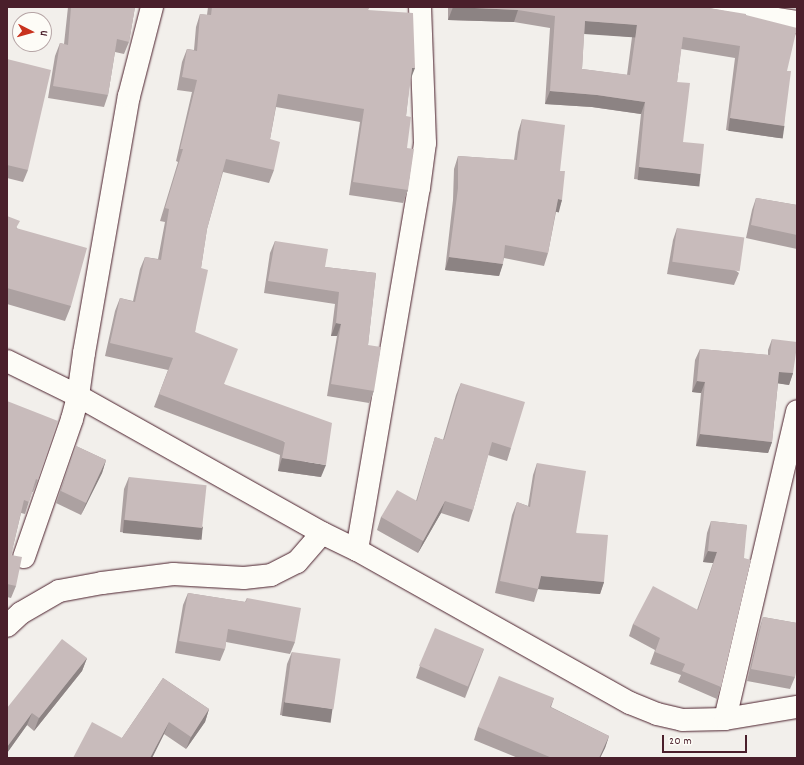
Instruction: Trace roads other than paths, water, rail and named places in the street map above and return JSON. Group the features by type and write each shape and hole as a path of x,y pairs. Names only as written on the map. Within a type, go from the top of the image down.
{"street":[{"path":"24,557 72,419 78,396 84,352 129,96 152,7"},
{"path":"357,550 419,188 425,143 420,7"},
{"path":"700,7 797,22"},
{"path":"7,361 78,396 630,703 657,714 682,720 725,719 797,708"},
{"path":"725,719 797,411"},
{"path":"7,626 21,613 59,591 102,583 173,574 244,578 270,575 297,562 322,533"}]}
